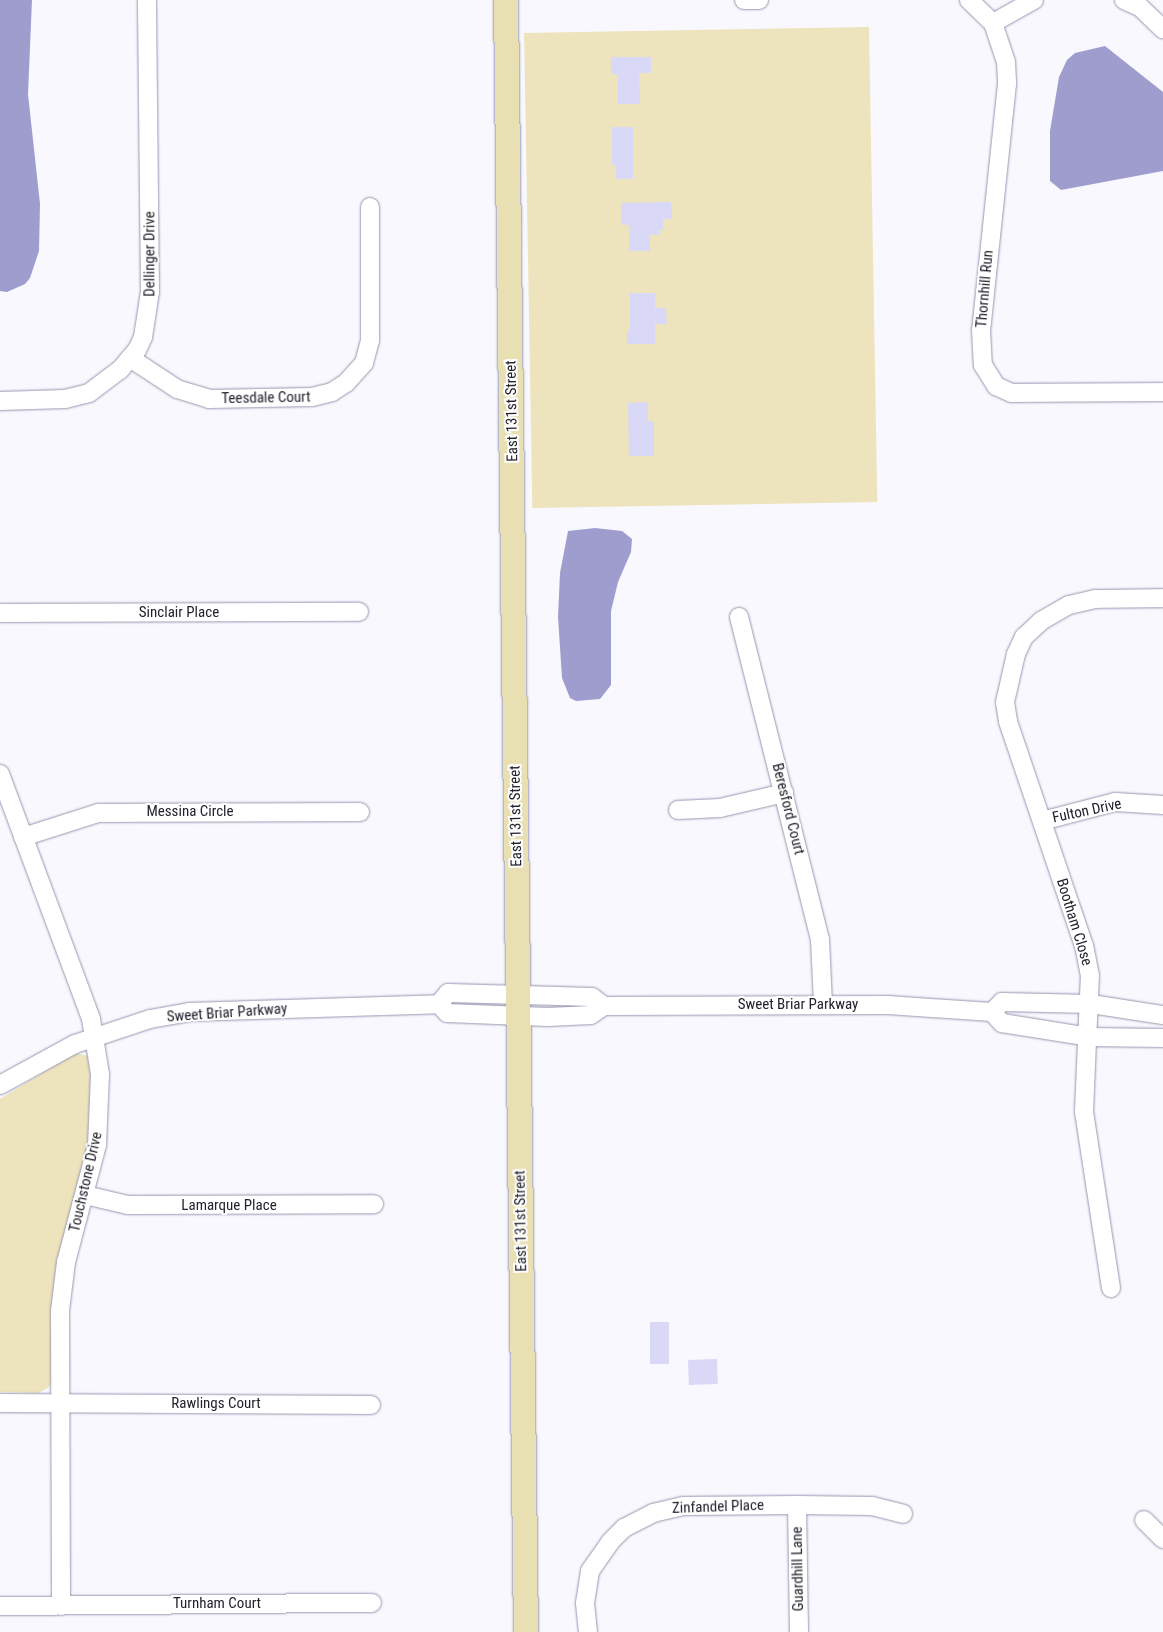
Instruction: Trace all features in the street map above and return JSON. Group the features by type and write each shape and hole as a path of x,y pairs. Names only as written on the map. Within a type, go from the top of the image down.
{"street":[{"name":"Dellinger Drive","path":"0,401 78,397 107,382 130,358 143,337 150,309 147,0"},
{"name":"East 131st Street","path":"506,0 526,1632"},
{"path":"744,0 759,0"},
{"path":"969,0 993,23 1034,0"},
{"path":"1124,0 1140,6 1163,29"},
{"name":"Thornhill Run","path":"993,23 1006,62 1007,84 981,330 983,365 996,386 1012,393 1163,392"},
{"name":"Teesdale Court","path":"130,358 177,389 209,399 312,397 332,392 346,383 364,363 370,341 370,207"},
{"name":"Bootham Close","path":"1111,1288 1084,1112 1090,1004 1084,946 1008,721 1005,702 1016,654 1024,637 1041,621 1069,605 1095,599 1163,598"},
{"name":"Sinclair Place","path":"0,614 359,612"},
{"name":"Beresford Court","path":"739,617 820,940 823,1004"},
{"name":"Touchstone Drive","path":"0,774 95,1037 101,1111 97,1145 61,1292 61,1606"},
{"path":"678,810 720,808 784,793"},
{"name":"Fulton Drive","path":"1042,821 1114,802 1163,804"},
{"name":"Messina Circle","path":"23,837 98,813 360,812"},
{"name":"Sweet Briar Parkway","path":"992,1012 1002,1002 1090,1004 1163,1015"},
{"name":"Sweet Briar Parkway","path":"0,1085 66,1049 95,1037 150,1019 189,1012 439,1004 447,1013 518,1004 591,1015 604,1006 823,1004 992,1012 1002,1023 1089,1037 1163,1038"},
{"name":"Lamarque Place","path":"85,1196 128,1205 374,1204"},
{"name":"Rawlings Court","path":"0,1403 371,1405"},
{"name":"Zinfandel Place","path":"588,1632 584,1603 590,1571 610,1542 632,1523 653,1513 683,1506 797,1505 872,1506 903,1514"},
{"name":"Guardhill Lane","path":"797,1505 799,1632"},
{"path":"1144,1520 1163,1540"},
{"name":"Turnham Court","path":"0,1606 372,1603"}],"shaded area":[{"path":"869,27 877,502 532,508 524,33"},
{"path":"75,1053 88,1056 95,1083 87,1161 53,1377 49,1387 39,1393 0,1392 0,1099"}],"water":[{"path":"0,0 32,0 28,94 40,204 39,251 30,278 25,284 7,292 0,291"},
{"path":"1105,46 1163,92 1163,171 1061,190 1050,181 1050,131 1059,77 1067,60 1075,53"},
{"path":"595,528 622,531 632,539 631,552 618,582 611,611 611,685 600,699 576,701 570,698 562,678 558,617 560,573 568,531"}],"building":[{"path":"611,57 651,57 651,73 639,73 640,104 618,104 618,74 611,74"},
{"path":"612,127 633,127 633,179 616,179 616,165 612,165"},
{"path":"671,202 672,219 663,219 663,230 659,230 659,235 650,235 650,251 629,251 629,225 621,225 621,203"},
{"path":"630,293 655,293 655,308 666,308 667,324 655,324 655,344 627,344 627,330 630,330"},
{"path":"648,402 648,421 654,421 654,456 629,456 628,403"},
{"path":"650,1322 669,1322 669,1364 650,1364"},
{"path":"717,1359 718,1384 689,1385 688,1360"}]}
